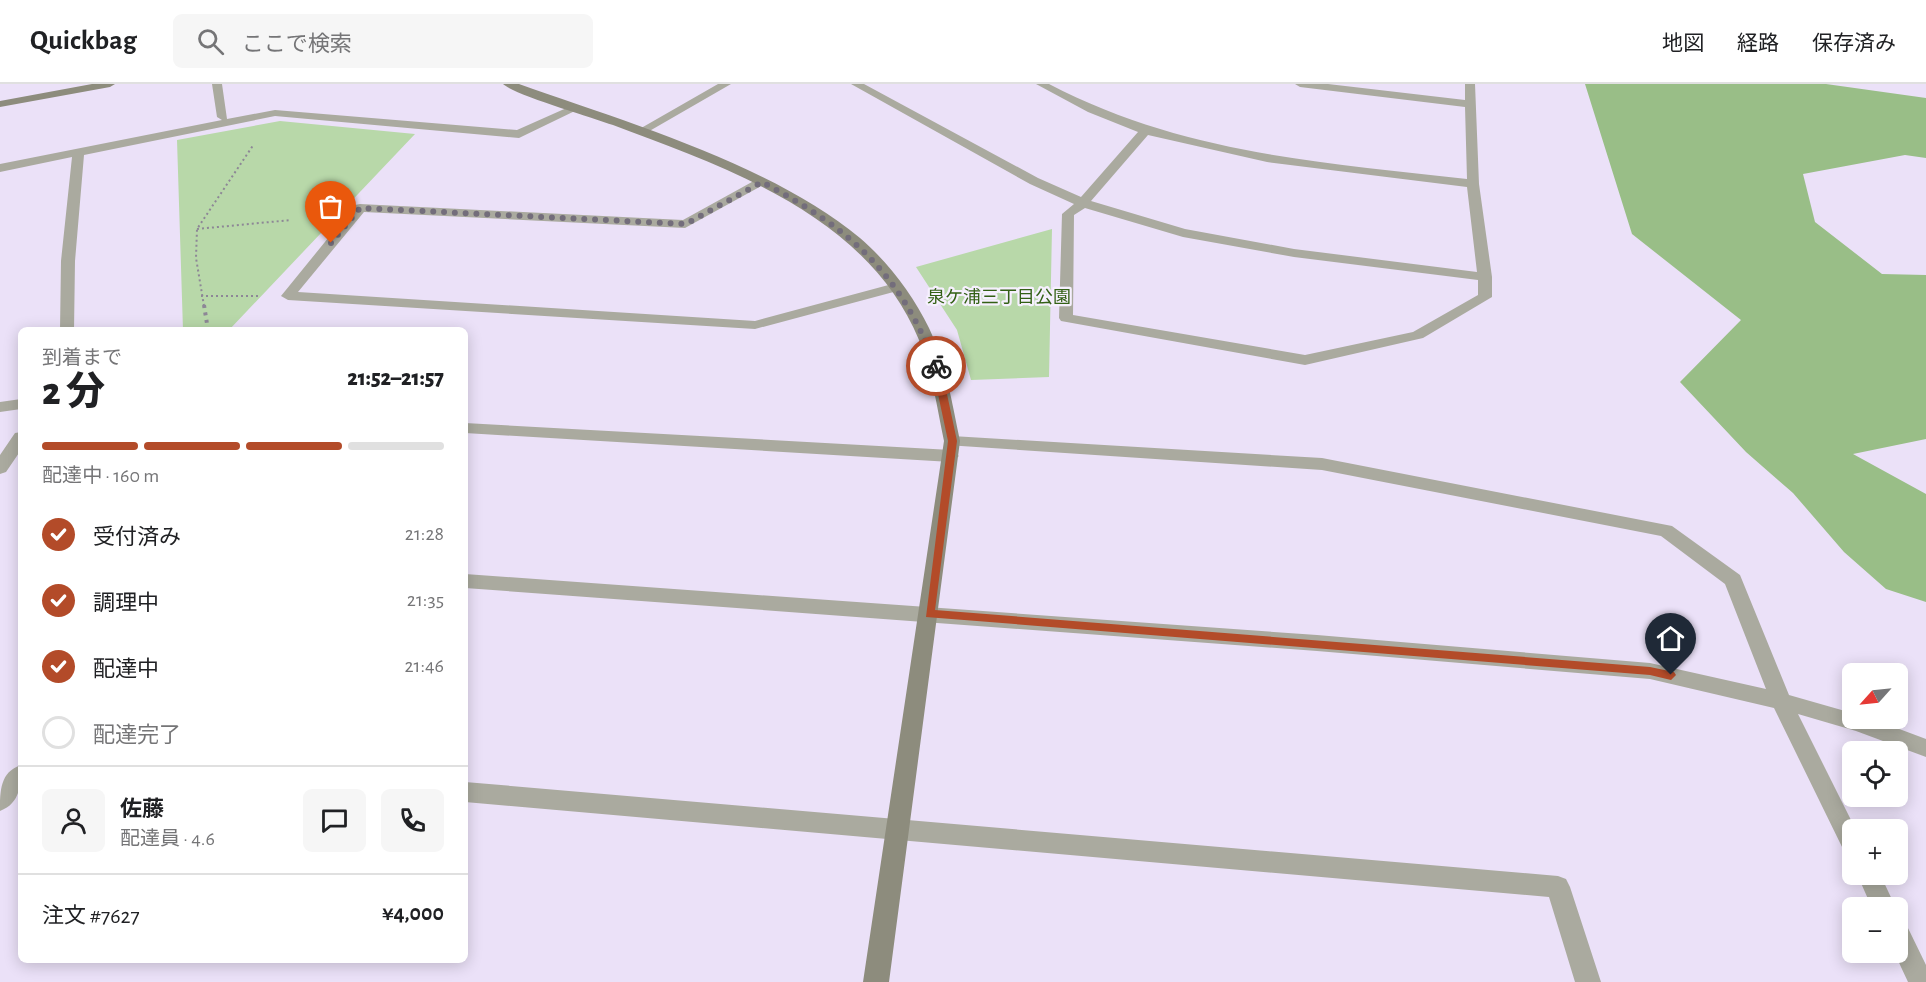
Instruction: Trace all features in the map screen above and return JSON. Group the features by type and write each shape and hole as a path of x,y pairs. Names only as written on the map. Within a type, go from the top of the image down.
{"street":[{"path":"0,104 110,84"},
{"path":"217,84 223,117"},
{"path":"508,84 642,131 762,182 801,203 856,242 896,287 921,327 937,367 951,449 876,982"},
{"path":"642,131 726,84"},
{"path":"856,84 1034,181 1083,203 1194,235 1294,253 1485,277"},
{"path":"1041,84 1088,109 1146,130 1269,158 1473,184"},
{"path":"1300,84 1471,104"},
{"path":"1146,130 1083,203 1068,214 1066,318 1305,360 1418,334 1485,297 1485,277 1473,184 1470,84"},
{"path":"0,168 275,113 519,134 575,108"},
{"path":"67,327 68,261 78,154"},
{"path":"288,296 360,208 686,224 762,182"},
{"path":"288,296 754,325 896,287"},
{"path":"0,407 18,404"},
{"path":"468,428 1322,464 1666,531 1733,580 1781,701 1842,824"},
{"path":"0,468 18,441"},
{"path":"468,581 929,614 1650,671 1781,701 1858,723 1926,748"},
{"path":"0,801 18,778"},
{"path":"468,792 897,831 1558,886 1588,982"},
{"path":"1908,955 1921,982"}],"path":[{"path":"207,327 196,258 197,229 275,113"},
{"path":"197,229 291,220"},
{"path":"201,296 288,296"}],"green space":[{"path":"1585,84 1826,84 1926,98 1926,158 1905,155 1803,174 1815,222 1882,274 1926,275 1926,439 1853,454 1926,494 1926,602 1886,589 1844,552 1793,493 1746,452 1680,382 1741,320 1632,234"},
{"path":"280,121 415,134 232,327 183,327 177,140"},
{"name":"泉ケ浦三丁目公園","path":"1052,229 1049,377 971,380 957,330 916,267"}],"way so far":[{"path":"331,243 360,208 686,224 762,182 801,203 856,242 896,287 921,327 936,366"}],"route":[{"path":"936,366 952,441 929,614 1317,643 1650,671 1671,675"}]}
